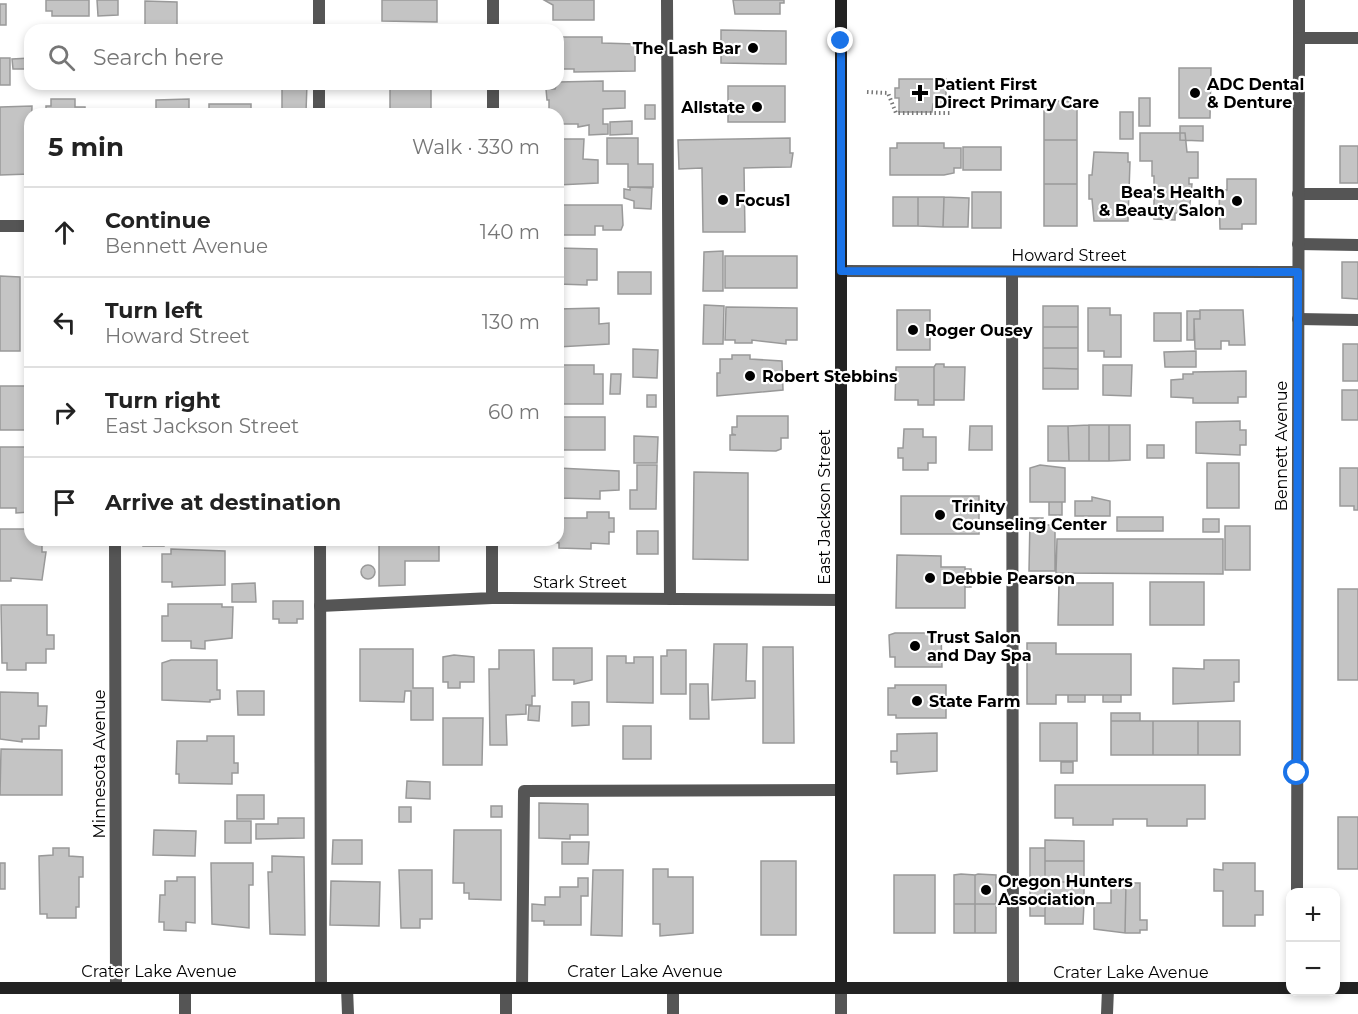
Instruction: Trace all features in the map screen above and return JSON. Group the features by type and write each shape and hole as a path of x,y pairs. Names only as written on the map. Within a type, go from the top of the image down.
{"main road":[{"name":"East Jackson Street","path":"841,0 841,988"},
{"name":"Crater Lake Avenue","path":"0,988 1286,988"},
{"path":"1340,988 1358,988"}],"street":[{"path":"319,0 319,24"},
{"path":"493,0 493,24"},
{"path":"667,0 670,599"},
{"name":"Bennett Avenue","path":"1297,888 1299,0"},
{"path":"1299,38 1358,38"},
{"path":"319,90 319,108"},
{"path":"493,90 493,108"},
{"path":"1298,194 1358,194"},
{"path":"0,226 24,226"},
{"path":"1298,244 1358,245"},
{"name":"Howard Street","path":"841,271 1298,272"},
{"path":"1012,272 1013,988"},
{"path":"1298,319 1358,320"},
{"name":"Minnesota Avenue","path":"116,546 116,988"},
{"path":"320,546 321,988"},
{"path":"492,546 492,598"},
{"name":"Stark Street","path":"320,606 492,598 841,600"},
{"path":"522,988 524,791 841,790"},
{"path":"184,1014 185,988"},
{"path":"347,988 348,1014"},
{"path":"506,988 506,1014"},
{"path":"673,988 673,1014"},
{"name":"East Jackson Street","path":"841,988 841,1014"},
{"path":"1107,1014 1108,989"}],"path":[{"path":"867,92 888,93 896,113 951,113"}],"building":[{"path":"46,0 89,0 89,16 52,16 52,11 46,11"},
{"path":"97,0 118,0 118,15 98,16"},
{"path":"382,0 437,0 437,22 382,21"},
{"path":"544,0 594,0 594,20 553,20 553,5"},
{"path":"733,0 784,0 784,3 780,3 780,14 735,14"},
{"path":"145,1 177,2 177,24 145,24"},
{"path":"0,4 6,4 6,25 0,25"},
{"name":"The Lash Bar","path":"721,30 786,31 786,64 721,63"},
{"path":"564,37 602,37 602,43 635,44 635,71 574,72 574,69 564,69"},
{"path":"0,58 10,58 10,85 0,85"},
{"path":"24,58 24,69 13,69 12,59"},
{"name":"ADC Dental & Denture","path":"1179,68 1211,68 1210,118 1179,118"},
{"name":"Patient First Direct Primary Care","path":"899,79 946,79 946,104 933,104 932,112 899,112 899,98 895,98 895,88 899,88"},
{"path":"603,81 603,91 625,91 625,108 603,109 603,124 608,124 608,134 589,135 589,125 578,127 578,124 564,124 564,108 549,108 546,90 564,90 564,82"},
{"name":"Allstate","path":"728,86 785,86 785,122 728,122"},
{"path":"282,90 307,90 306,108 282,108"},
{"path":"390,90 431,90 431,108 390,108"},
{"path":"1139,98 1150,98 1150,126 1139,126"},
{"path":"51,99 75,99 75,107 85,108 46,108 46,106 51,106"},
{"path":"189,99 189,108 156,108 156,100"},
{"path":"1044,101 1077,101 1077,140 1044,140"},
{"path":"209,104 251,104 251,108 209,108"},
{"path":"645,105 655,105 655,119 645,119"},
{"path":"32,106 32,108 24,108 24,174 0,175 0,107"},
{"path":"1120,112 1133,112 1133,139 1120,139"},
{"path":"632,121 632,134 610,135 610,122"},
{"path":"1180,126 1203,126 1203,141 1180,140"},
{"path":"1140,133 1185,133 1187,152 1198,152 1198,178 1189,178 1189,184 1192,184 1189,213 1175,213 1175,220 1154,219 1152,161 1140,161"},
{"path":"607,138 638,138 638,164 653,164 653,187 628,187 628,164 607,164"},
{"name":"Focus1","path":"790,138 790,153 793,153 791,167 744,168 745,232 703,232 702,168 679,169 678,140"},
{"path":"564,139 584,139 583,159 598,160 598,183 564,185"},
{"path":"1044,140 1077,140 1077,184 1044,184"},
{"path":"897,143 944,143 944,148 961,148 961,168 954,168 954,173 944,175 890,175 890,148 897,148"},
{"path":"1340,146 1358,146 1358,183 1340,183"},
{"path":"963,147 1001,147 1001,170 963,170"},
{"path":"1094,152 1128,153 1128,162 1130,162 1128,221 1094,221 1092,199 1089,199 1089,175 1092,175"},
{"name":"Bea's Health & Beauty Salon","path":"1227,179 1256,179 1256,224 1242,224 1242,229 1220,229 1219,190 1227,190"},
{"path":"1044,184 1077,184 1077,226 1044,226"},
{"path":"630,187 652,188 651,209 634,208 634,201 624,198 624,189 630,190"},
{"path":"972,192 1001,192 1001,228 972,228"},
{"path":"893,197 918,197 918,226 893,226"},
{"path":"918,197 944,197 943,227 918,226"},
{"path":"944,197 969,198 968,227 943,227"},
{"path":"564,205 622,205 621,230 603,230 603,226 595,226 595,235 564,235"},
{"path":"564,248 597,249 597,280 587,280 587,285 564,284"},
{"path":"723,251 723,291 703,291 704,252"},
{"path":"725,256 797,256 797,288 725,288"},
{"path":"1342,262 1358,262 1358,299 1342,298"},
{"path":"618,272 651,272 651,294 618,294"},
{"path":"0,276 20,277 20,351 0,351"},
{"path":"704,305 724,306 723,344 703,344"},
{"path":"1043,306 1078,306 1078,327 1043,327"},
{"path":"726,307 797,308 797,340 786,340 786,344 752,340 752,343 735,343 735,340 725,340"},
{"path":"599,308 599,324 609,323 609,344 564,347 564,309"},
{"path":"1088,308 1110,308 1110,315 1121,315 1121,357 1104,357 1104,351 1088,351"},
{"name":"Roger Ousey","path":"897,310 930,310 930,350 897,350"},
{"path":"1200,310 1243,310 1245,345 1229,345 1229,341 1221,341 1221,349 1195,349 1194,319 1200,319"},
{"path":"1187,311 1200,311 1200,319 1194,319 1194,340 1187,340"},
{"path":"1154,313 1181,313 1181,341 1154,341"},
{"path":"1043,327 1078,327 1078,348 1043,348"},
{"path":"1343,344 1358,344 1358,381 1343,381"},
{"path":"1043,348 1078,348 1078,369 1043,368"},
{"path":"633,349 658,350 657,378 633,377"},
{"path":"1196,351 1196,367 1165,367 1164,352"},
{"name":"Robert Stebbins","path":"732,355 750,355 750,359 782,361 783,390 717,396 717,373 720,373 720,359 732,359"},
{"path":"936,364 944,364 944,367 965,367 964,400 934,400 934,367"},
{"path":"564,365 594,365 594,374 603,374 603,404 564,404"},
{"path":"1103,365 1132,365 1131,396 1103,395"},
{"path":"896,367 934,367 934,405 918,405 918,400 895,400"},
{"path":"1043,368 1078,369 1078,389 1043,389"},
{"path":"1246,371 1246,397 1238,397 1238,403 1193,403 1193,398 1171,397 1171,380 1183,379 1183,374"},
{"path":"611,374 621,374 620,394 610,394"},
{"path":"0,386 24,386 24,430 0,430"},
{"path":"1342,390 1358,390 1358,420 1342,420"},
{"path":"647,395 656,395 656,407 647,407"},
{"path":"737,416 788,416 788,438 781,438 781,449 776,451 730,450 730,435 736,435 732,434 732,427 737,427"},
{"path":"564,417 605,417 605,450 564,450"},
{"path":"1240,421 1240,430 1246,430 1246,445 1240,445 1240,455 1196,453 1196,422"},
{"path":"1089,425 1089,461 1069,461 1068,426"},
{"path":"1089,425 1109,425 1109,461 1089,461"},
{"path":"1109,425 1130,425 1130,460 1109,461"},
{"path":"970,426 992,426 992,450 969,450"},
{"path":"1048,426 1068,426 1069,461 1048,461"},
{"path":"904,429 923,429 923,437 936,437 936,463 928,463 928,470 903,470 903,458 898,458 898,448 903,448"},
{"path":"634,436 658,437 657,463 634,463"},
{"path":"1147,445 1164,445 1164,458 1147,458"},
{"path":"0,447 24,447 24,512 16,513 16,508 0,508"},
{"path":"1207,463 1239,463 1239,508 1207,508"},
{"path":"637,465 657,465 656,509 630,509 630,490 637,490"},
{"path":"1040,465 1065,468 1065,502 1030,502 1030,468"},
{"path":"564,468 619,471 619,490 600,491 600,499 564,498"},
{"path":"1340,468 1358,468 1358,510 1354,510 1354,506 1340,506"},
{"path":"694,472 748,473 748,560 693,559"},
{"name":"Trinity Counseling Center","path":"901,496 979,496 979,534 901,534"},
{"path":"1092,497 1110,501 1110,516 1075,516 1075,501 1092,501"},
{"path":"1049,502 1062,502 1062,515 1049,515"},
{"path":"587,512 609,512 609,518 614,518 614,532 609,532 609,544 591,543 591,549 559,548 559,546 564,546 564,518 587,518"},
{"path":"1117,517 1163,517 1163,531 1117,531"},
{"path":"1030,518 1043,518 1043,525 1055,525 1055,571 1029,571"},
{"path":"1203,519 1219,519 1219,532 1203,532"},
{"path":"1225,526 1250,526 1250,570 1225,570"},
{"path":"0,529 24,529 24,546 42,546 42,552 46,552 42,580 11,578 11,581 0,581"},
{"path":"637,531 658,531 658,554 637,554"},
{"path":"1057,539 1223,539 1223,574 1056,573"},
{"path":"379,546 439,546 439,561 405,561 405,585 379,586"},
{"path":"171,549 225,551 225,585 172,587 172,582 162,582 162,554 171,554"},
{"name":"Debbie Pearson","path":"897,555 941,556 941,567 965,567 965,608 896,608"},
{"path":"365,565 371,565 375,572 371,579 365,579 361,575 361,569"},
{"path":"965,569 971,569 971,587 965,587"},
{"path":"1150,582 1204,582 1204,625 1150,625"},
{"path":"255,583 256,602 232,602 232,584"},
{"path":"1059,583 1113,583 1113,625 1058,625"},
{"path":"1338,589 1358,589 1358,680 1338,680"},
{"path":"273,601 303,601 303,619 297,619 297,623 279,623 279,619 273,619"},
{"path":"168,604 222,604 222,607 233,607 232,638 205,641 205,649 191,648 191,641 162,641 162,616 168,616"},
{"path":"1,605 47,605 47,635 54,635 54,649 46,649 46,663 26,663 26,670 7,670 7,663 2,663"},
{"name":"Trust Salon and Day Spa","path":"941,633 942,667 895,667 895,657 890,657 889,635"},
{"path":"1027,643 1056,643 1056,654 1131,654 1131,695 1056,695 1056,704 1027,704"},
{"path":"714,644 747,644 746,681 755,681 755,698 712,700"},
{"path":"763,647 793,647 794,743 763,743"},
{"path":"553,648 592,648 592,680 574,684 574,680 553,680"},
{"path":"360,649 413,649 413,688 433,688 433,720 411,720 411,691 405,691 404,702 360,701"},
{"path":"499,650 534,650 535,696 532,696 532,705 526,705 526,714 506,715 507,745 490,745 489,669 499,669"},
{"path":"667,650 686,650 686,694 661,694 661,656 667,656"},
{"path":"454,655 474,657 474,682 460,682 460,688 448,688 448,682 443,682 443,657"},
{"path":"607,656 626,656 626,663 634,663 634,657 653,657 653,703 607,702"},
{"path":"171,660 217,660 217,690 220,690 220,699 210,700 210,702 162,700 162,663"},
{"path":"1204,660 1239,660 1239,682 1234,682 1234,701 1173,704 1173,668 1204,669"},
{"path":"690,684 708,684 709,719 690,719"},
{"name":"State Farm","path":"895,685 946,685 946,718 896,718 896,715 888,715 888,688 895,688"},
{"path":"237,691 264,691 264,715 238,715"},
{"path":"0,692 38,693 38,706 47,706 46,726 39,726 39,739 22,739 22,742 0,739"},
{"path":"1068,695 1085,695 1085,702 1068,702"},
{"path":"1103,695 1121,695 1121,702 1103,702"},
{"path":"572,702 589,702 589,725 572,726"},
{"path":"529,706 540,706 539,721 528,720"},
{"path":"1111,713 1140,713 1140,721 1111,721"},
{"path":"443,718 483,718 482,765 443,765"},
{"path":"1111,721 1153,721 1153,755 1111,755"},
{"path":"1153,721 1198,721 1198,755 1153,755"},
{"path":"1198,721 1240,721 1240,755 1198,755"},
{"path":"1040,723 1077,723 1077,761 1040,761"},
{"path":"623,726 651,726 651,759 623,759"},
{"path":"937,733 937,771 897,774 897,762 891,762 891,751 897,751 897,734"},
{"path":"207,736 234,736 234,763 238,763 238,773 232,773 232,784 179,783 179,774 176,774 177,741 207,741"},
{"path":"1,749 62,750 62,795 0,795"},
{"path":"1061,762 1073,762 1073,773 1061,773"},
{"path":"407,781 430,782 430,799 406,798"},
{"path":"1055,785 1205,785 1205,819 1187,819 1187,826 1147,826 1147,819 1113,819 1113,825 1073,825 1073,818 1055,818"},
{"path":"237,795 264,795 264,819 237,819"},
{"path":"539,803 588,804 588,835 570,835 570,839 539,838"},
{"path":"491,806 502,806 502,817 491,817"},
{"path":"399,807 411,807 411,822 399,822"},
{"path":"1338,817 1358,817 1358,869 1338,869"},
{"path":"278,818 304,818 304,838 256,839 256,824 278,824"},
{"path":"225,821 251,821 251,843 225,843"},
{"path":"154,830 196,831 195,856 153,855"},
{"path":"454,830 501,830 501,900 469,899 469,893 464,893 464,883 453,883"},
{"path":"333,840 362,840 362,864 332,864"},
{"path":"1045,840 1084,841 1084,861 1045,861"},
{"path":"562,842 589,842 588,864 562,864"},
{"path":"53,848 69,848 69,856 83,857 83,877 79,877 79,907 76,907 76,918 47,918 47,914 40,914 39,856 53,855"},
{"path":"1030,848 1045,848 1045,878 1030,877"},
{"path":"272,856 304,857 305,935 270,934 268,872 272,872"},
{"path":"761,861 796,861 796,935 761,935"},
{"path":"1045,861 1084,861 1084,882 1045,882"},
{"path":"0,863 5,863 5,889 0,889"},
{"path":"211,863 253,863 253,885 249,885 249,928 212,924"},
{"path":"1223,863 1255,863 1255,891 1263,891 1263,915 1255,915 1255,926 1223,926 1223,891 1214,891 1214,869 1223,870"},
{"path":"653,869 668,869 668,877 693,877 693,933 660,936 660,924 653,924"},
{"path":"399,870 432,870 432,919 420,919 420,928 401,928"},
{"path":"593,870 623,870 622,936 591,935"},
{"path":"894,875 935,875 935,933 894,933"},
{"path":"954,875 975,875 975,904 954,904"},
{"name":"Oregon Hunters Association","path":"975,875 996,875 996,904 975,904"},
{"path":"177,877 195,877 195,923 186,922 186,931 164,930 164,922 159,922 160,895 165,895 165,881 177,881"},
{"path":"578,878 588,878 588,896 581,896 581,925 544,925 544,921 532,921 532,904 545,905 545,897 560,897 560,887 578,887"},
{"path":"331,881 380,882 379,926 330,925"},
{"path":"1045,882 1084,882 1084,903 1045,903"},
{"path":"1111,882 1126,883 1125,933 1094,929 1094,903 1111,903"},
{"path":"1126,883 1140,883 1140,920 1147,920 1147,930 1140,930 1140,933 1125,933"},
{"path":"1030,887 1045,887 1045,916 1030,916"},
{"path":"1045,903 1084,903 1083,924 1045,924"},
{"path":"954,904 975,904 975,933 954,933"},
{"path":"975,904 996,904 996,933 975,933"}],"place":[{"name":"The Lash Bar","path":"753,48"},
{"name":"Patient First Direct Primary Care","path":"920,93"},
{"name":"ADC Dental & Denture","path":"1195,93"},
{"name":"Allstate","path":"757,107"},
{"name":"Focus1","path":"723,200"},
{"name":"Bea's Health & Beauty Salon","path":"1237,201"},
{"name":"Roger Ousey","path":"913,330"},
{"name":"Robert Stebbins","path":"750,376"},
{"name":"Trinity Counseling Center","path":"940,515"},
{"name":"Debbie Pearson","path":"930,578"},
{"name":"Trust Salon and Day Spa","path":"915,646"},
{"name":"State Farm","path":"917,701"},
{"name":"Oregon Hunters Association","path":"986,890"}],"route":[{"path":"841,41 841,271 1298,272 1297,773"}]}
